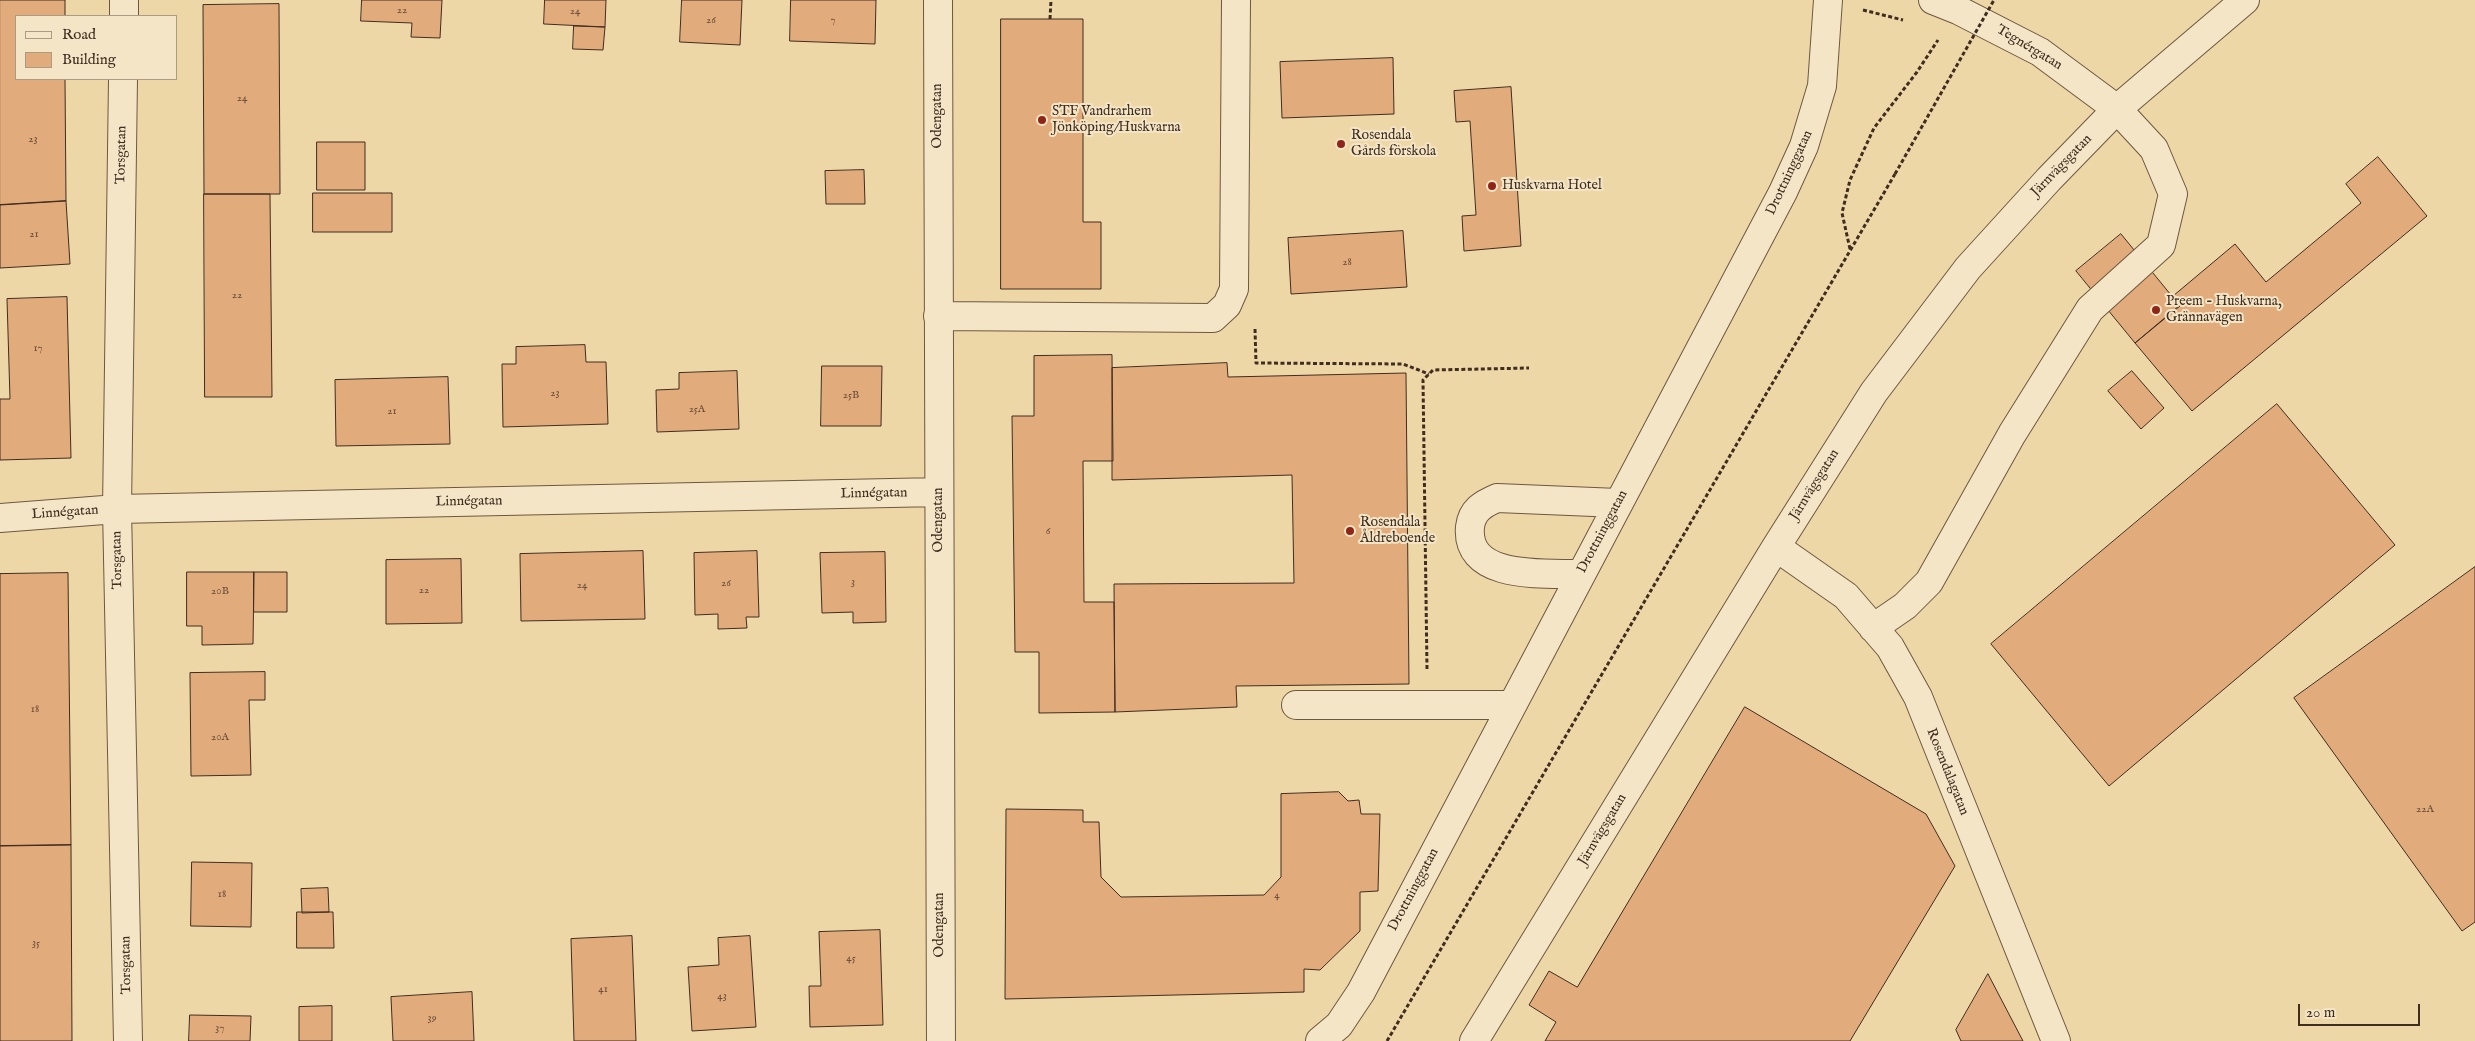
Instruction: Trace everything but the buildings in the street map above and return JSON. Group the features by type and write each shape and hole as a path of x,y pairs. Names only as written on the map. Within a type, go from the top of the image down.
{"street":[{"path":"124,0 124,15"},
{"name":"Odengatan","path":"938,0 940,1041"},
{"path":"938,316 1213,318 1227,305 1234,289 1236,0"},
{"name":"Tegnérgatan","path":"1873,628 1905,606 1929,582 2012,434 2090,309 2161,245 2173,194 2154,149 2117,109 2056,62 2008,35 1958,10 1933,0"},
{"name":"Järnvägsgatan","path":"1474,1041 1776,547 1874,392 1962,276 2049,179 2117,109 2245,0"},
{"name":"Drottninggatan","path":"1320,1041 1339,1025 1361,992 1783,192 1804,146 1822,86 1828,1"},
{"name":"Torsgatan","path":"123,80 117,509 128,1041"},
{"name":"Linnégatan","path":"0,518 117,509 939,492"},
{"path":"1580,574 1505,571 1488,564 1475,548 1472,541 1470,534 1471,519 1480,505 1497,498 1618,503"},
{"name":"Rosendalagatan","path":"1776,547 1846,596 1890,647 1918,697 2056,1041"},
{"path":"1296,705 1512,704"}],"path":[{"path":"1050,0 1050,19"},
{"path":"1387,1041 1994,0"},
{"path":"1828,1 1908,22"},
{"path":"1850,249 1842,213 1850,180 1874,128 1917,72 1958,10"},
{"path":"1256,363 1403,364 1429,374"},
{"path":"1427,704 1423,380 1433,370 1529,368"}],"place":[{"name":"STF Vandrarhem Jönköping/Huskvarna","path":"1042,120"},
{"name":"Rosendala Gårds förskola","path":"1341,144"},
{"name":"Huskvarna Hotel","path":"1492,186"},
{"name":"Preem - Huskvarna, Grännavägen","path":"2156,310"},
{"name":"Rosendala Åldreboende","path":"1350,531"}]}
